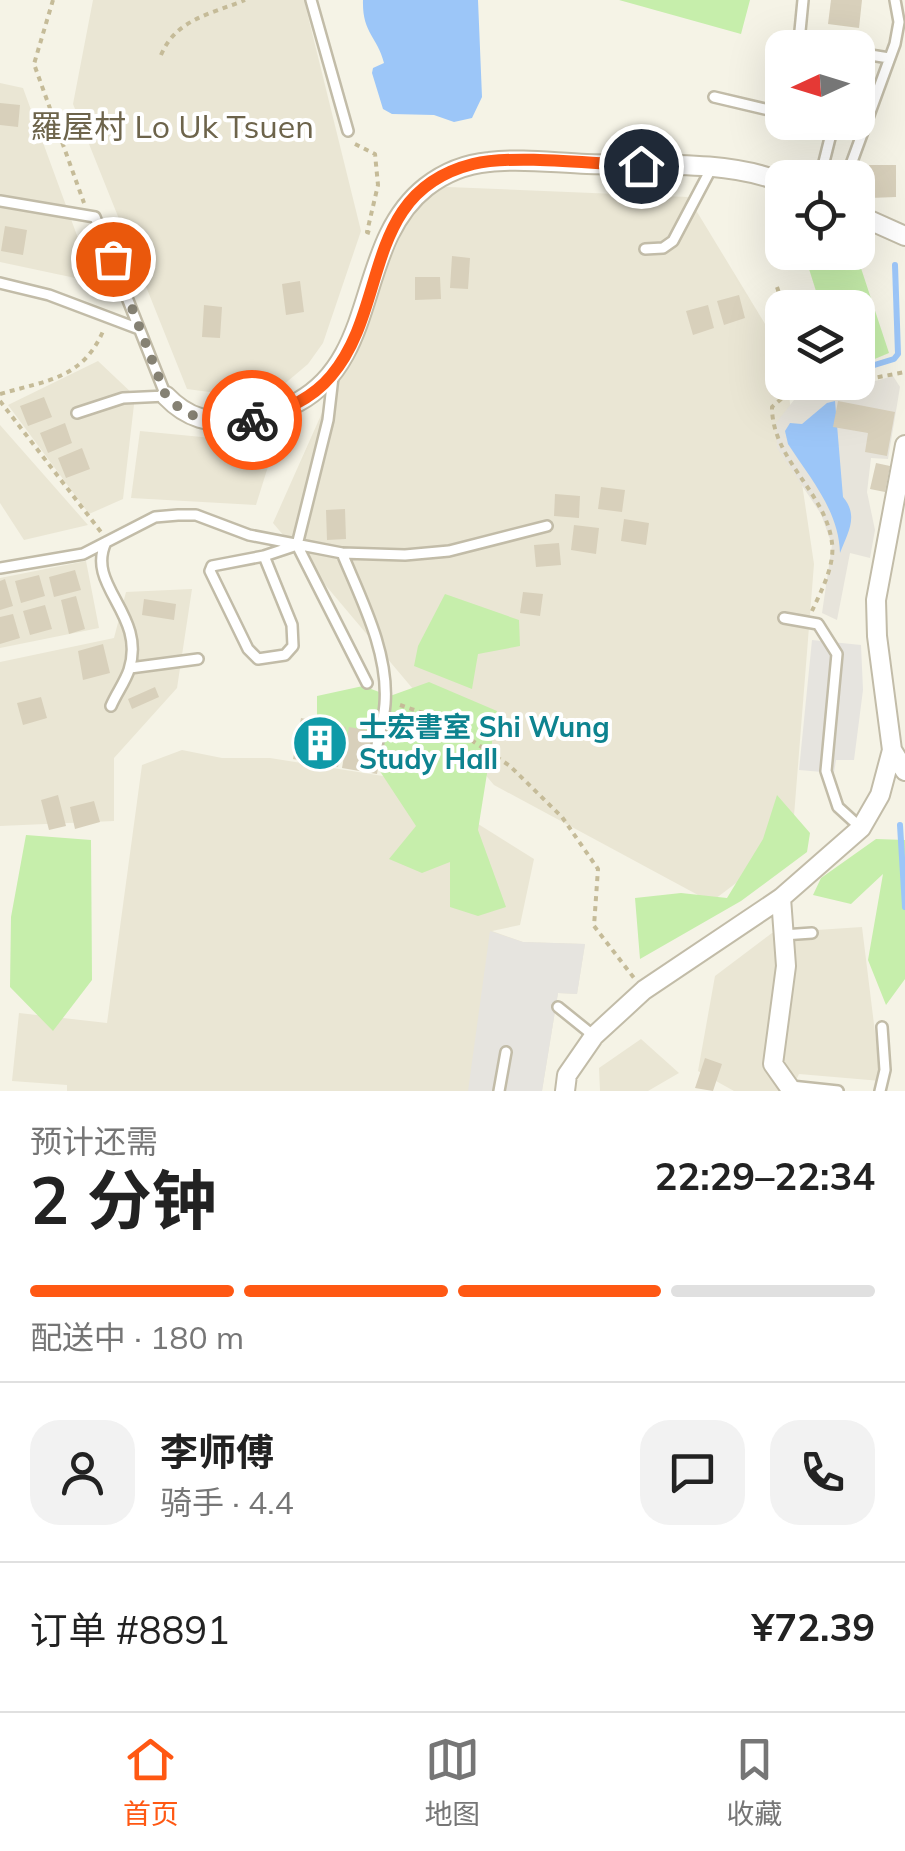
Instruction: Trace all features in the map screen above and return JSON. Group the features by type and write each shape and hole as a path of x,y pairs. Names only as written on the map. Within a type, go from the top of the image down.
{"street":[{"path":"166,396 182,413 222,422 279,412 307,397 333,375 354,336 386,238 425,188 449,173 501,161 711,168 765,177"},
{"path":"875,222 905,236"},
{"path":"565,1091 567,1075 594,1036 644,990 781,898 861,828 880,795 892,750 876,600 905,445"},
{"path":"892,750 905,771"},
{"path":"781,898 786,966 773,1064 791,1088"}],"lane":[{"path":"311,0 348,131"},
{"path":"800,30 804,0"},
{"path":"853,160 890,58 899,22 895,0"},
{"path":"875,56 890,58"},
{"path":"714,97 765,109"},
{"path":"645,249 663,248 673,241 711,168"},
{"path":"0,201 88,214 100,224 166,396 123,398 77,413"},
{"path":"0,284 50,295 139,328"},
{"path":"333,375 328,420 296,545 366,684"},
{"path":"0,568 83,554 155,517 178,514 210,519 249,535 342,553 405,555 449,551 548,526"},
{"path":"107,539 100,554 100,568 126,616 131,640 130,668 111,706"},
{"path":"264,556 292,625 294,646 285,656 258,659 248,650 210,571 212,566 296,545"},
{"path":"342,553 374,630 386,703 376,750"},
{"path":"784,618 818,624 837,654 826,771 838,807 861,828"},
{"path":"130,668 198,659"},
{"path":"783,935 812,933"},
{"path":"558,1007 594,1036"},
{"path":"880,1091 885,1070 882,1027"},
{"path":"498,1091 506,1052"},
{"path":"791,1088 838,1091"}],"path":[{"path":"53,0 34,64 88,214"},
{"path":"161,55 180,27 245,0"},
{"path":"348,131 355,144 375,154 378,185 367,232 386,238"},
{"path":"0,394 55,378 86,362 108,318"},
{"path":"875,378 905,372"},
{"path":"780,400 772,407 772,427 826,519 833,545 829,569 808,622"},
{"path":"0,401 107,539"},
{"path":"386,703 408,706 440,719 510,766 562,816 598,869 594,926 644,990"}],"shaded area":[{"name":"羅屋村 Lo Uk Tsuen","path":"93,0 304,0 361,231 323,343 308,364 282,386 254,398 187,389 73,104"},
{"path":"0,83 23,88 94,282 0,262"},
{"path":"423,186 688,197 765,324 765,400 790,400 814,564 792,841 711,902 494,785 273,523"},
{"path":"98,361 135,396 123,499 89,514 8,405"},
{"path":"893,376 900,387 888,459 871,458 867,492 875,530 870,558 850,553 837,620 822,613 832,545 821,514 777,448 776,423 794,400 875,400 875,381"},
{"path":"0,425 88,525 24,540 0,503"},
{"path":"140,431 275,444 256,505 131,498"},
{"path":"86,561 99,628 0,648 0,578"},
{"path":"192,589 177,688 114,758 114,821 0,826 0,662 114,638 126,592"},
{"path":"812,640 861,645 863,690 854,760 836,760 834,773 799,770"},
{"path":"182,750 222,758 270,758 408,780 534,859 520,925 492,931 523,942 585,944 577,994 558,993 542,1091 67,1091 67,1085 12,1081 19,1013 107,1023 142,765"},
{"path":"862,927 881,1081 799,1074 791,1091 734,1091 698,1071 715,976 772,933"},
{"path":"490,931 523,942 585,944 577,994 558,993 542,1091 468,1091"},
{"path":"641,1039 679,1073 648,1091 600,1091 599,1068"}],"green space":[{"path":"619,0 750,0 741,34"},
{"path":"809,270 862,270 868,290 816,290"},
{"path":"875,311 889,353 875,359"},
{"path":"445,594 519,620 520,646 478,654 472,689 414,666 418,646"},
{"path":"429,682 497,711 478,830 506,907 478,916 450,907 450,862 422,873 389,859 416,826 364,747 317,744 317,696 363,686 390,696"},
{"path":"777,795 810,833 807,852 741,901 640,959 635,898 681,893 727,898 763,839"},
{"path":"26,835 91,840 92,980 53,1031 10,987 11,917"},
{"path":"876,839 905,840 905,979 886,1005 868,960 883,874 851,904 813,895 821,878"}],"water":[{"path":"363,0 478,0 482,97 472,118 454,122 434,115 392,114 383,109 372,73 373,68 384,63 367,27"},
{"path":"835,401 843,497 851,518 840,553 829,509 788,444 785,431 790,423 802,424"}],"building":[{"path":"831,0 862,0 859,28 828,24"},
{"path":"0,103 20,105 18,127 0,125"},
{"path":"875,165 896,165 896,197 875,198"},
{"path":"5,226 27,230 23,255 1,251"},
{"path":"452,256 470,258 468,289 450,288"},
{"path":"415,277 440,277 441,299 415,300"},
{"path":"300,281 304,312 286,315 282,284"},
{"path":"739,295 745,318 724,325 717,301"},
{"path":"204,305 222,307 220,338 202,337"},
{"path":"708,305 714,328 693,335 686,311"},
{"path":"44,397 52,417 28,426 20,406"},
{"path":"838,401 895,412 887,456 865,452 868,433 833,427"},
{"path":"65,423 72,443 48,453 40,433"},
{"path":"82,448 90,469 66,478 58,458"},
{"path":"876,463 890,466 885,492 870,489"},
{"path":"601,487 625,490 622,512 598,509"},
{"path":"555,494 580,496 579,518 554,516"},
{"path":"345,509 346,539 327,540 326,510"},
{"path":"624,519 649,523 646,545 621,541"},
{"path":"574,525 599,528 596,554 571,550"},
{"path":"559,543 561,565 536,567 534,545"},
{"path":"75,570 81,590 54,597 49,577"},
{"path":"39,575 45,596 21,603 15,581"},
{"path":"5,579 13,606 0,610 0,581"},
{"path":"523,592 543,594 540,616 520,613"},
{"path":"76,596 85,629 69,634 61,600"},
{"path":"144,599 176,604 174,620 142,615"},
{"path":"45,605 52,629 30,635 23,611"},
{"path":"13,614 20,638 0,644 0,617"},
{"path":"103,644 110,673 83,680 78,651"},
{"path":"155,687 159,697 132,709 128,699"},
{"path":"41,697 47,718 23,725 17,703"},
{"name":"士宏書室 Shi Wung Study Hall","path":"301,718 346,727 338,767 293,759"},
{"path":"349,727 384,733 377,774 342,768"},
{"path":"58,795 66,826 49,830 41,800"},
{"path":"94,801 100,822 75,829 70,807"},
{"path":"705,1058 722,1064 713,1091 695,1088"}],"waterway":[{"path":"875,365 898,354 895,265"},
{"path":"900,825 905,907"}],"way so far":[{"path":"113,259 166,396 182,413 195,417 222,422 252,420"}],"place":[{"name":"士宏書室 Shi Wung Study Hall","path":"320,743"}],"district":[{"name":"羅屋村 Lo Uk Tsuen","path":"172,127"}],"route":[{"path":"252,420 279,412 307,397 333,375 354,336 386,238 405,209 437,180 475,164 501,161 641,166"}]}
